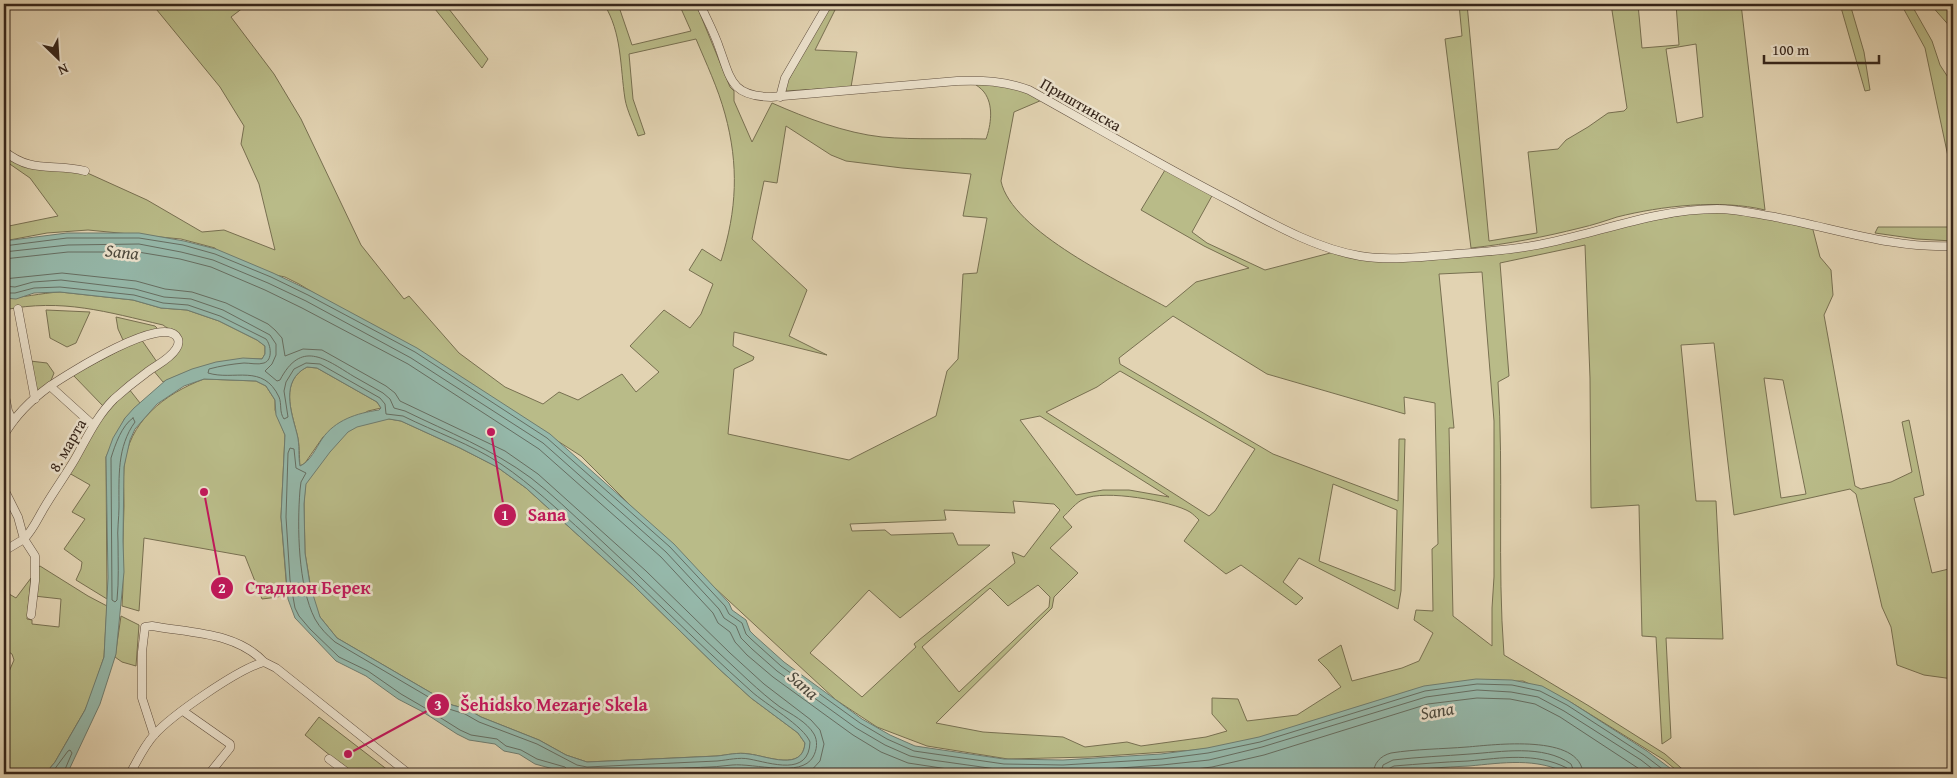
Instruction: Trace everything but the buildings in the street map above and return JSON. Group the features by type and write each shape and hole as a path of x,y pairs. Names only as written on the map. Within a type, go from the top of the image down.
{"street":[{"name":"Приштинска","path":"700,4 718,46 726,72 733,84 742,92 750,95 780,97 957,81 981,80 1014,84 1036,94 1156,162 1305,239 1362,256 1389,258 1481,252 1545,243 1645,218 1688,211 1717,209 1744,211 1799,221 1909,246 1953,246"},
{"path":"780,97 785,78 828,4"},
{"path":"4,151 12,158 27,165 75,168 85,171"},
{"path":"18,309 35,399"},
{"name":"8. марта","path":"24,539 32,530 93,425 114,400 147,372 168,358 179,342 176,336 166,331 153,333 124,343 50,386"},
{"path":"4,435 13,421 50,386 93,425"},
{"path":"4,391 8,411 13,421"},
{"path":"4,489 18,517 24,539 35,556 35,581 31,615"},
{"path":"4,552 24,539"},
{"path":"154,735 142,698 142,652 145,627 152,626 224,638 243,645 264,662 276,668 409,774"},
{"path":"130,774 154,735 183,711 220,686 249,668 264,662"},
{"path":"183,711 230,744 227,752 210,774"},
{"path":"329,759 349,774"}],"green space":[{"path":"152,4 248,4 231,17 274,74 301,119 361,245 404,299 409,296 459,353 505,387 543,404 559,392 578,400 622,374 636,392 659,372 630,346 664,310 690,328 701,314 713,284 689,270 702,249 721,261 733,206 734,169 730,133 719,95 696,39 629,54 633,99 645,134 638,136 625,99 614,26 604,4 618,4 632,45 691,31 679,4 696,4 730,87 734,91 734,101 752,142 772,103 826,124 868,135 908,138 986,139 990,121 989,103 984,92 972,82 1026,90 1042,100 1014,112 1001,181 1009,200 1046,237 1098,270 1166,307 1196,282 1249,268 1204,246 1141,210 1165,170 1213,194 1192,232 1207,243 1265,270 1334,252 1348,256 1493,253 1617,226 1712,210 1812,226 1820,257 1831,270 1833,295 1824,315 1855,486 1861,489 1891,482 1912,472 1902,422 1909,420 1924,495 1914,498 1932,573 1953,568 1953,679 1924,675 1897,665 1891,627 1882,607 1856,494 1850,489 1734,515 1714,343 1681,345 1696,501 1716,501 1723,639 1666,638 1671,738 1662,744 1656,637 1642,636 1639,505 1591,508 1590,378 1585,245 1500,263 1509,376 1498,382 1500,416 1501,587 1504,655 1665,754 1688,774 1681,774 1664,760 1572,703 1523,681 1474,682 1417,690 1358,707 1249,743 1196,750 1090,757 1008,759 927,746 877,727 836,700 688,563 581,456 299,284 285,277 233,266 215,248 181,239 88,230 47,233 4,241 4,227 58,216 30,178 4,160 4,154 22,165 83,171 147,200 202,232 224,230 275,250 259,184 241,144 244,126 220,87","holes":["786,126 831,155 846,161 971,174 963,216 987,218 977,273 963,274 958,359 947,371 936,416 849,460 728,434 734,369 753,360 754,357 733,346 734,332 827,355 789,336 807,290 752,239 764,181 777,183","1482,272 1494,421 1492,646 1453,616 1449,428 1454,428 1439,274","1173,316 1267,374 1405,414 1404,397 1435,403 1438,544 1432,549 1433,611 1416,610 1414,620 1433,633 1419,661 1402,668 1352,681 1341,645 1318,660 1341,687 1297,715 1247,721 1238,699 1212,698 1212,714 1227,731 1206,737 1141,746 1127,742 1085,747 1063,737 983,732 936,723 1052,608 1054,597 1078,573 1050,548 1072,527 1063,517 1078,502 1093,496 1106,495 1154,500 1190,512 1199,520 1184,541 1226,574 1241,565 1296,605 1303,598 1283,582 1299,558 1398,609 1401,591 1405,439 1399,439 1398,501 1273,454 1120,364 1119,358","1120,371 1255,449 1215,511 1209,516 1046,412 1097,387","1764,378 1783,380 1806,494 1781,498","1040,416 1169,497 1129,490 1103,490 1076,495 1020,420","1333,484 1397,510 1395,591 1319,561","1013,501 1054,504 1060,510 1024,557 1012,552 1015,563 914,644 916,647 862,697 810,653 869,590 900,618 990,545 958,545 953,533 891,535 885,530 852,531 850,524 946,520 944,510 1015,513","1038,585 1050,597 1049,607 959,692 922,647 990,588 1008,606"]},
{"path":"431,4 445,4 488,59 482,68"},
{"path":"830,4 838,4 815,50 857,52 851,87 786,91 784,88"},
{"path":"1459,4 1467,4 1489,241 1537,233 1528,152 1558,149 1566,140 1608,113 1624,111 1627,108 1611,4 1638,4 1642,48 1679,45 1676,4 1741,4 1765,210 1710,204 1671,207 1617,217 1585,227 1539,237 1471,248 1445,39 1462,36","holes":["1696,44 1703,117 1677,123 1666,49"]},
{"path":"1840,4 1850,4 1864,52 1870,90 1865,91"},
{"path":"1901,4 1911,4 1932,41 1940,65 1953,85 1953,122 1950,123 1953,141 1953,180 1925,48"},
{"path":"1930,4 1953,4 1953,30"},
{"path":"1953,180 1953,241 1917,239 1875,233 1878,227 1951,227"},
{"path":"60,292 133,300 161,308 187,310 219,321 257,340 265,346 265,354 262,359 236,360 211,364 163,382 153,370 170,360 180,337 163,325 103,311 65,306 45,305 4,310 4,298"},
{"path":"46,310 90,312 76,343 67,347 50,338"},
{"path":"116,317 157,328 156,330 123,340 118,329"},
{"path":"141,339 157,362 103,406 73,375"},
{"path":"30,361 47,363 54,373 50,383 37,393"},
{"path":"307,367 317,368 377,402 381,408 368,411 323,437 305,463 300,466 299,442 290,406 290,388 293,380"},
{"path":"204,379 256,381 266,386 275,400 275,410 285,435 281,517 287,592 278,597 262,599 245,556 144,538 139,611 122,606 124,467 127,451 133,436 150,412 175,393"},
{"path":"129,389 140,403 125,418 106,457 107,599 76,580 82,562 64,549 85,519 72,512 90,485 69,473 98,422"},
{"path":"378,417 401,421 460,448 497,467 526,488 633,585 751,698 798,733 805,743 803,752 791,760 741,753 717,756 587,762 566,755 539,740 481,717 467,709 452,705 337,638 320,617 313,601 305,553 304,504 306,474 329,438"},
{"path":"40,566 107,606 104,657 85,710 55,762 45,774 4,774 4,683 14,660 12,654 4,649 4,591 16,598 31,578 27,619 32,620 32,624 59,627 61,599 34,596 37,568"},
{"path":"121,616 139,625 136,666 122,662 115,657"},
{"path":"319,717 393,774 353,774 305,735"}],"water":[{"path":"67,233 139,233 216,249 311,291 417,348 550,434 674,544 729,603 732,610 746,620 750,631 784,662 862,719 890,735 915,746 1004,759 1063,760 1161,754 1207,748 1259,737 1424,686 1476,679 1512,680 1542,686 1569,701 1647,751 1678,774 1568,774 1544,765 1519,762 1395,771 1383,774 671,774 661,772 572,774 535,764 519,754 504,751 495,744 469,740 457,734 423,712 398,699 366,676 336,661 295,618 288,599 281,517 285,435 276,415 275,400 266,386 256,381 204,379 184,386 157,404 135,429 130,440 124,467 124,572 116,654 100,704 67,774 45,774 55,762 85,710 104,657 108,578 106,457 113,438 125,418 134,408 166,380 192,369 216,362 243,358 262,359 265,354 265,346 219,321 187,310 161,308 133,300 60,292 34,293 16,299 4,298 4,241","holes":["307,367 317,368 377,402 381,408 347,418 333,427 327,432 310,458 300,466 298,438 290,406 290,388 293,380","389,419 401,421 460,448 497,467 526,488 633,585 751,698 798,733 805,743 803,752 791,760 741,753 717,756 587,762 566,755 539,740 481,717 467,709 452,705 337,638 320,617 310,585 305,553 304,504 306,484 348,432 357,427"]}],"place":[{"name":"Sana","path":"491,432"},
{"name":"Стадион Берек","path":"204,492"},
{"name":"Šehidsko Mezarje Skela","path":"348,754"}]}
